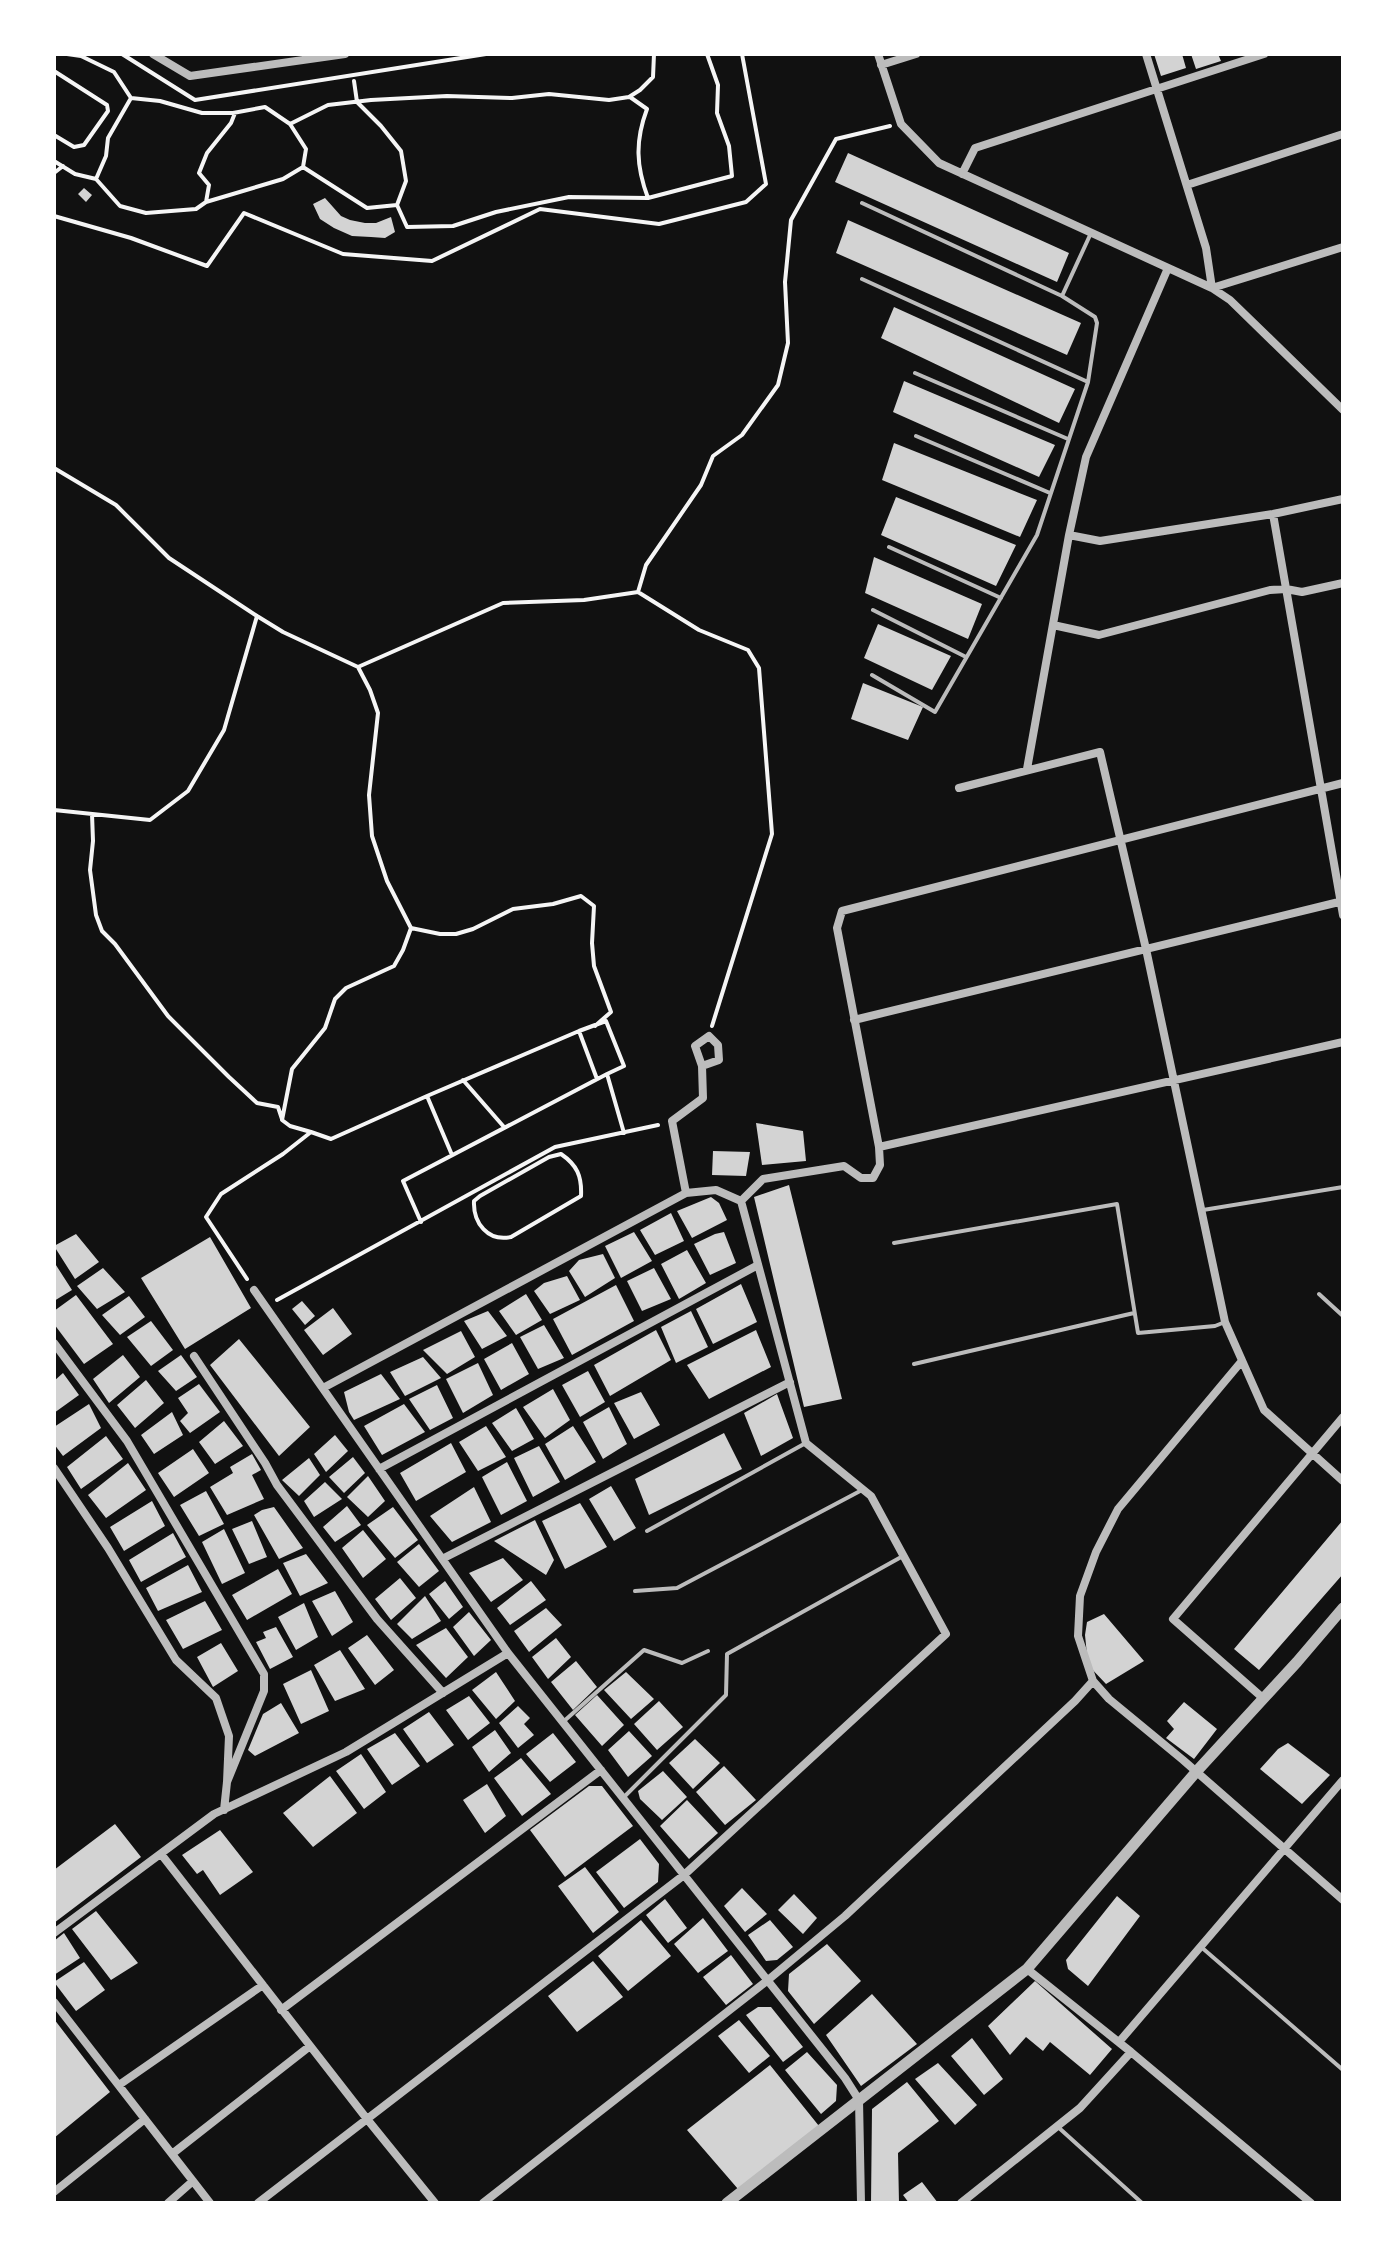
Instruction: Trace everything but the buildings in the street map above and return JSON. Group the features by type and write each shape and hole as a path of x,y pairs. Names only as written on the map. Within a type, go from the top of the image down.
{"street":[{"path":"153,54 190,76 345,54"},
{"path":"878,54 901,124 939,163 1212,288 1230,300 1343,410"},
{"path":"881,65 916,54"},
{"path":"1146,54 1206,248 1212,288"},
{"path":"962,174 975,148 1264,54"},
{"path":"1187,185 1343,134"},
{"path":"1212,288 1343,247"},
{"path":"1027,769 1086,457 1168,268"},
{"path":"1069,535 1100,541 1273,514 1343,499"},
{"path":"1273,514 1343,915"},
{"path":"1053,625 1099,635 1270,590 1302,592 1343,583"},
{"path":"959,788 1100,752 1146,949 1225,1322 1264,1410 1343,1481"},
{"path":"741,1201 763,1179 844,1166 861,1178 873,1178 880,1165 837,928 842,911 1343,783"},
{"path":"854,1020 1342,901"},
{"path":"686,1193 672,1121 703,1098 702,1066 695,1046 709,1036 718,1045 719,1060 702,1066"},
{"path":"879,1147 1343,1042"},
{"path":"323,1388 686,1193 716,1190 741,1201"},
{"path":"258,2203 684,1875 946,1634 871,1496 806,1443 741,1201"},
{"path":"379,1469 758,1265"},
{"path":"254,1290 508,1653 845,2078 859,2100 861,2203"},
{"path":"54,1343 127,1441 264,1674 264,1691 227,1782"},
{"path":"194,1356 277,1485 377,1619 443,1693"},
{"path":"1241,1362 1118,1509 1096,1552 1080,1596 1078,1636 1093,1681 1109,1699 1343,1900"},
{"path":"442,1559 790,1382"},
{"path":"1264,1699 1173,1619 1343,1417"},
{"path":"54,1468 108,1548 176,1660 216,1698 229,1736 224,1810"},
{"path":"727,2203 1027,1969 1196,1772 1343,1608"},
{"path":"54,1933 214,1814 346,1752 508,1653"},
{"path":"483,2203 845,1916 1093,1681"},
{"path":"281,2010 601,1770"},
{"path":"1119,2042 1343,1780"},
{"path":"161,1854 435,2203"},
{"path":"1027,1969 1311,2203"},
{"path":"119,2085 263,1985"},
{"path":"54,2002 210,2203"},
{"path":"172,2154 310,2046"},
{"path":"967,2201 1080,2108 1131,2052"},
{"path":"54,2192 145,2119"},
{"path":"168,2203 193,2181"}],"lane":[{"path":"862,203 1062,296 1090,313 1097,323 1088,382 1037,535 935,712 872,675"},
{"path":"1062,296 1091,233"},
{"path":"862,279 1088,382"},
{"path":"915,373 1068,439"},
{"path":"916,436 1050,493"},
{"path":"889,547 1001,598"},
{"path":"873,610 966,657"},
{"path":"1201,1211 1343,1187"},
{"path":"894,1243 1117,1204 1138,1333 1215,1326 1225,1322"},
{"path":"1319,1294 1343,1316"},
{"path":"914,1364 1134,1313"},
{"path":"647,1531 806,1443"},
{"path":"635,1591 677,1588 862,1490"},
{"path":"623,1798 726,1695 727,1654 903,1556"},
{"path":"563,1722 644,1650 682,1663 708,1651"},
{"path":"1200,1946 1343,2070"},
{"path":"1057,2126 1142,2203"}],"path":[{"path":"67,54 79,55 114,72 131,98"},
{"path":"290,124 328,105 357,102 447,96 512,98 549,94 609,100 629,97 653,77 654,54"},
{"path":"354,81 357,102 401,151 406,181 397,205 407,227 453,226 496,212 569,197 648,198 732,176 729,146 717,113 718,85 707,54"},
{"path":"54,216 131,238 207,266 244,213 343,254 432,261 540,209 659,224 746,202 766,184 742,54"},
{"path":"54,71 107,105 108,111 84,145 74,147 54,135"},
{"path":"629,97 647,109 639,130 639,174 648,198"},
{"path":"54,161 75,174 96,179 120,206 146,213 196,209 206,202 283,179 303,167 306,149 290,124 265,107 235,113 202,113 160,101 131,98"},
{"path":"96,179 106,156 108,138 131,98"},
{"path":"206,202 209,185 199,173 207,153 231,123 235,113"},
{"path":"638,592 646,565 701,485 713,456 742,435 778,385 788,343 785,282 791,220 836,139 901,124"},
{"path":"54,173 63,166"},
{"path":"303,167 367,208 397,205"},
{"path":"54,468 116,505 169,558 257,616 283,632 358,667 370,690 378,713 369,795 372,836 387,881 411,928 394,966 346,988 335,999 325,1028 292,1069 282,1120"},
{"path":"358,667 503,603 584,600 638,592 699,630 748,650 759,668 772,834 709,1036"},
{"path":"54,810 150,820 188,791 224,730 257,616"},
{"path":"92,814 90,870 96,915 102,931 168,1016 257,1103 278,1107 282,1120 290,1126 331,1139 606,1021 624,1066 403,1181 421,1222"},
{"path":"411,928 456,934 513,909 553,904 581,896 594,906 594,966 611,1012 595,1026"},
{"path":"579,1031 597,1079"},
{"path":"607,1074 624,1133"},
{"path":"463,1080 504,1127"},
{"path":"427,1096 452,1155"},
{"path":"265,1306 555,1147 672,1121"},
{"path":"254,1290 206,1217 221,1194 311,1132"},
{"path":"561,1154 571,1161 581,1178 581,1196 572,1202 511,1237 501,1239 484,1231 473,1213 474,1201 480,1196 549,1157 561,1154"}]}
